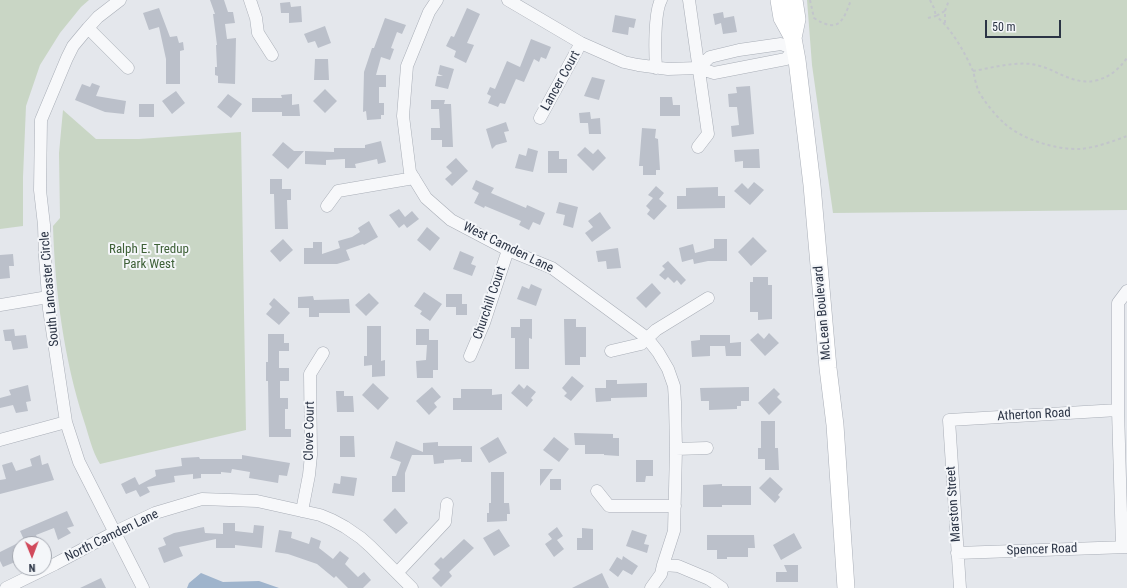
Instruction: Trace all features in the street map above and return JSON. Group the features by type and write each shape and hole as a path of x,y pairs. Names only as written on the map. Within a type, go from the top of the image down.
{"main road":[{"name":"McLean Boulevard","path":"779,0 782,18 794,43"},
{"name":"McLean Boulevard","path":"794,0 797,19 794,43 812,185 828,368 835,424 846,588"}],"street":[{"name":"South Lancaster Circle","path":"120,0 98,17 74,46 67,58 41,120 40,190 44,225 48,297 66,422 79,462 144,588"},
{"path":"250,0 256,18 258,33 272,55"},
{"name":"West Camden Lane","path":"436,0 429,12 407,66 403,116 410,172 426,198 451,220 508,250 552,268 647,338 658,352 668,369 674,386 676,449 674,531 662,565"},
{"path":"508,0 581,43 624,62 656,68 698,68 714,73 786,59 794,43"},
{"path":"656,68 656,33 658,7 661,0"},
{"path":"689,0 708,134 698,147"},
{"path":"88,28 128,68"},
{"name":"Lancer Court","path":"540,118 581,43"},
{"path":"698,68 710,57 738,50 794,43"},
{"path":"327,206 338,191 414,178"},
{"name":"Churchill Court","path":"470,356 484,323 508,250"},
{"path":"1124,547 1118,410 1118,303 1127,291"},
{"path":"0,305 48,297"},
{"path":"611,352 640,344 656,330 708,298"},
{"name":"Clove Court","path":"302,511 311,455 310,374 323,353"},
{"name":"Atherton Road","path":"949,420 1118,410"},
{"name":"Marston Street","path":"949,420 960,588"},
{"path":"0,440 66,422"},
{"path":"676,449 707,448"},
{"path":"597,492 609,506 675,506"},
{"name":"North Camden Lane","path":"6,588 155,513 202,499 257,501 320,515 346,527 371,546 412,588"},
{"path":"397,573 446,522 447,504"},
{"name":"Spencer Road","path":"957,553 1124,547"},
{"path":"651,588 661,574 662,565 678,566 709,579 722,588"}],"path":[{"path":"810,0 814,18 823,24 831,26 842,22 851,0"},
{"path":"930,0 936,16 945,23 958,42 973,72 979,92 1004,123 1021,134 1049,146 1080,149 1127,136"},
{"path":"945,23 945,11 949,0"},
{"path":"928,18 945,11"},
{"path":"973,72 1019,64 1032,64 1079,82 1092,81 1106,78 1119,69 1127,58"}],"green space":[{"path":"0,0 89,0 81,7 60,33 40,65 26,106 23,177 23,226 0,229"},
{"path":"807,0 1127,0 1127,210 833,213 812,65"},
{"name":"Ralph E. Tredup Park West","path":"63,110 96,139 139,139 241,132 246,430 100,464 91,443 77,398 66,349 58,300 53,226 60,218 59,153"}],"water":[{"path":"201,573 223,582 259,581 279,588 187,588 189,583"}],"building":[{"path":"210,0 224,0 228,12 233,12 235,23 225,24 227,39 236,38 235,84 218,83 218,76 215,75 215,67 217,67 217,45 213,14 215,14"},
{"path":"290,2 291,7 301,6 302,22 289,23 289,13 281,13 280,3"},
{"path":"159,8 170,37 177,36 179,43 183,42 184,50 180,51 180,84 166,84 166,59 159,27 149,30 143,13"},
{"path":"467,8 480,14 467,43 474,45 466,63 454,57 456,51 446,46 451,36 454,37"},
{"path":"723,12 724,18 734,16 737,32 723,34 721,23 715,25 713,14"},
{"path":"615,15 636,19 634,28 629,27 628,35 612,32"},
{"path":"385,18 406,25 402,34 397,32 391,48 394,49 390,60 381,57 376,75 386,75 386,87 379,87 379,103 384,103 384,115 381,115 381,119 367,120 366,111 363,112 364,72 372,48 374,48"},
{"path":"325,26 331,43 318,48 315,41 308,43 304,34"},
{"path":"531,39 551,47 546,59 541,57 539,62 534,59 524,82 516,79 505,104 500,103 498,107 488,103 491,96 487,94 490,87 495,89 507,61 520,67"},
{"path":"315,59 328,59 329,80 314,80"},
{"path":"440,65 454,69 448,89 435,86 437,76 443,76 438,74"},
{"path":"592,77 605,80 599,100 584,96"},
{"path":"92,83 100,86 96,96 126,101 124,114 105,112 75,100 82,84 90,87"},
{"path":"750,86 754,134 732,137 731,126 739,125 737,107 729,107 728,94 737,93 736,87"},
{"path":"325,89 337,101 325,113 313,101"},
{"path":"176,91 185,103 172,114 162,101"},
{"path":"228,94 242,104 231,118 217,107"},
{"path":"292,94 292,105 299,104 300,116 282,116 282,112 252,112 252,98 282,98 281,95"},
{"path":"660,97 672,97 673,105 680,105 680,116 660,116"},
{"path":"431,100 445,100 444,104 451,104 453,147 442,147 442,140 431,140 431,128 440,128 439,109 431,109"},
{"path":"139,104 154,104 154,117 139,117"},
{"path":"590,112 591,119 600,118 601,134 589,134 588,123 580,123 579,113"},
{"path":"506,122 509,131 504,132 507,142 496,145 492,149 486,129"},
{"path":"642,128 656,129 655,138 658,139 660,170 656,170 656,175 643,175 643,166 639,166"},
{"path":"381,141 386,162 378,164 377,159 355,164 356,168 345,168 345,159 326,160 326,165 305,164 305,151 334,152 334,148 365,148 365,145"},
{"path":"283,142 294,151 304,151 288,169 272,155"},
{"path":"585,147 593,154 598,149 606,158 593,171 577,155"},
{"path":"528,148 538,151 533,172 515,168 519,154 526,156"},
{"path":"759,149 760,168 743,168 743,161 735,162 734,150"},
{"path":"548,151 559,151 559,159 567,159 567,173 548,173"},
{"path":"456,158 468,171 452,186 445,179 452,173 446,167"},
{"path":"270,179 282,179 282,189 291,189 291,200 287,200 288,229 275,229 274,194 270,194"},
{"path":"476,180 494,188 491,193 526,208 527,205 545,213 540,225 533,222 529,230 519,225 521,221 474,203 479,193 472,189"},
{"path":"754,182 764,190 750,205 734,191 742,183 748,189"},
{"path":"656,186 664,193 659,199 667,206 654,220 647,214 650,210 646,206 653,198 648,195"},
{"path":"718,187 718,196 725,196 725,208 677,209 677,196 686,196 686,188"},
{"path":"559,202 578,207 573,228 563,225 565,215 556,213"},
{"path":"399,209 405,217 412,211 419,219 407,228 404,224 399,228 389,215"},
{"path":"600,212 611,228 592,242 585,233 593,227 588,221"},
{"path":"369,221 378,237 364,245 363,244 346,250 350,260 337,264 304,264 304,248 313,248 313,242 322,242 322,254 340,248 338,241 352,237 360,232 358,228"},
{"path":"427,227 440,238 430,251 417,240"},
{"path":"753,237 767,251 751,266 738,252"},
{"path":"283,239 293,250 280,262 270,251"},
{"path":"714,239 727,239 727,261 708,261 694,264 693,259 682,262 679,248 693,244 695,253 714,248"},
{"path":"618,248 621,268 607,269 606,261 598,262 596,251"},
{"path":"460,251 474,257 471,264 476,266 472,276 453,269"},
{"path":"13,254 14,266 9,266 10,278 0,279 0,255"},
{"path":"668,261 686,280 681,285 677,280 674,283 668,277 665,280 659,275 665,269 662,266"},
{"path":"753,277 768,277 768,285 772,285 772,319 758,320 758,312 750,312 750,282 753,282"},
{"path":"652,283 661,293 646,308 636,298"},
{"path":"531,284 542,289 536,306 517,299 522,286 529,289"},
{"path":"424,292 442,304 430,321 420,314 422,311 414,306"},
{"path":"369,293 379,303 366,316 355,305"},
{"path":"446,294 462,294 462,304 467,304 467,315 456,315 456,307 446,307"},
{"path":"313,296 314,300 349,299 350,313 319,313 319,317 309,317 309,308 298,308 298,297"},
{"path":"274,298 290,313 279,325 266,314 272,307 269,304"},
{"path":"520,319 532,319 532,339 529,338 529,369 515,369 515,338 511,338 511,327 520,327"},
{"path":"564,319 576,319 576,327 586,327 586,357 580,357 580,365 565,365"},
{"path":"367,326 381,326 381,361 385,360 385,376 372,377 372,365 364,366 364,356 367,356"},
{"path":"14,329 15,336 26,335 28,348 13,350 11,341 5,341 3,330"},
{"path":"416,329 429,329 429,340 438,340 438,370 433,370 433,378 417,378 416,361 426,360 427,345 416,345"},
{"path":"758,333 764,339 769,333 779,343 765,356 750,340"},
{"path":"268,334 284,334 284,343 289,343 289,351 279,351 279,368 289,368 289,381 280,381 280,398 288,398 288,409 285,409 285,429 291,429 291,437 269,437 268,381 266,381"},
{"path":"700,335 730,335 730,343 741,342 741,356 726,356 725,346 710,346 710,356 692,357 691,341 700,340"},
{"path":"572,376 584,386 571,401 564,396 567,393 562,388"},
{"path":"606,380 617,380 617,384 647,383 647,397 611,398 611,401 596,402 595,388 606,388"},
{"path":"373,383 389,398 378,410 362,395"},
{"path":"519,384 524,389 527,385 536,392 531,398 533,400 527,407 511,393"},
{"path":"28,385 31,401 26,402 28,411 16,413 13,405 0,408 0,398 11,395 9,390"},
{"path":"432,387 441,397 434,403 437,407 429,415 416,401"},
{"path":"749,387 749,401 741,401 741,406 737,406 737,409 709,410 709,401 701,401 700,388"},
{"path":"774,388 780,394 777,397 782,402 769,415 758,403"},
{"path":"461,389 492,389 492,395 502,394 502,410 453,410 453,398 461,398"},
{"path":"336,391 344,391 344,396 353,396 354,412 337,412"},
{"path":"761,421 775,421 775,448 778,448 779,470 765,470 765,459 758,459 758,448 761,448"},
{"path":"574,433 613,434 613,438 619,438 619,456 585,454 585,445 575,445"},
{"path":"340,436 354,436 355,457 340,457"},
{"path":"498,437 507,453 489,463 480,448"},
{"path":"554,437 569,449 559,462 543,450"},
{"path":"396,441 423,452 423,443 438,442 438,446 472,446 472,462 461,462 461,459 444,460 444,463 434,464 433,455 412,455 405,473 405,492 392,492 392,476 396,476 401,462 390,458"},
{"path":"40,455 42,465 48,463 54,480 0,494 0,480 6,479 2,465 12,462 16,471 32,466 30,459"},
{"path":"242,455 290,463 287,476 279,475 278,483 249,478 250,472 232,469 231,473 221,472 221,474 201,474 201,478 193,479 193,474 174,476 175,482 147,487 150,492 140,497 136,490 126,494 121,484 135,477 139,485 156,476 155,470 182,466 181,458 199,457 200,459 242,459"},
{"path":"636,460 653,460 653,476 646,476 645,482 636,482"},
{"path":"540,469 553,469 540,486"},
{"path":"491,472 504,472 504,503 509,503 510,514 507,514 507,521 487,522 489,503 491,503"},
{"path":"341,476 357,478 354,496 332,493 334,483 340,484"},
{"path":"770,477 783,489 778,495 780,497 775,503 759,488"},
{"path":"550,479 561,479 561,490 550,490"},
{"path":"722,484 722,486 751,486 751,505 722,505 722,507 703,507 703,485"},
{"path":"395,508 408,523 396,534 383,520"},
{"path":"67,511 74,526 67,528 71,533 58,540 54,528 36,536 22,536 20,531"},
{"path":"223,523 235,523 235,531 253,533 254,525 264,526 262,548 235,545 235,548 216,548 216,539 179,547 183,556 164,563 158,548 166,545 163,538 174,533 204,527 205,533 223,534"},
{"path":"557,527 563,536 557,540 564,549 554,557 545,544 552,539 548,534"},
{"path":"582,528 593,529 593,550 577,550 577,538 582,538"},
{"path":"499,529 510,546 494,556 483,538"},
{"path":"279,530 292,532 291,538 309,544 311,537 321,541 319,548 333,559 340,551 349,558 345,564 358,577 364,572 371,580 363,588 348,588 336,576 334,578 317,564 288,554 275,552"},
{"path":"632,530 647,535 644,544 649,545 647,553 626,546"},
{"path":"794,533 802,548 781,560 773,545"},
{"path":"707,535 754,535 755,548 748,548 748,557 727,557 727,559 717,559 717,550 707,550"},
{"path":"464,539 474,548 449,572 452,576 441,587 432,578 440,570 434,564 441,557 443,559"},
{"path":"12,546 12,563 3,567 0,561 0,552"},
{"path":"623,556 638,566 632,575 623,570 618,577 609,570 617,557 622,560"},
{"path":"784,565 798,565 798,582 776,582 776,572 787,572"},
{"path":"602,573 609,588 572,588"},
{"path":"101,578 106,588 80,588"}]}
